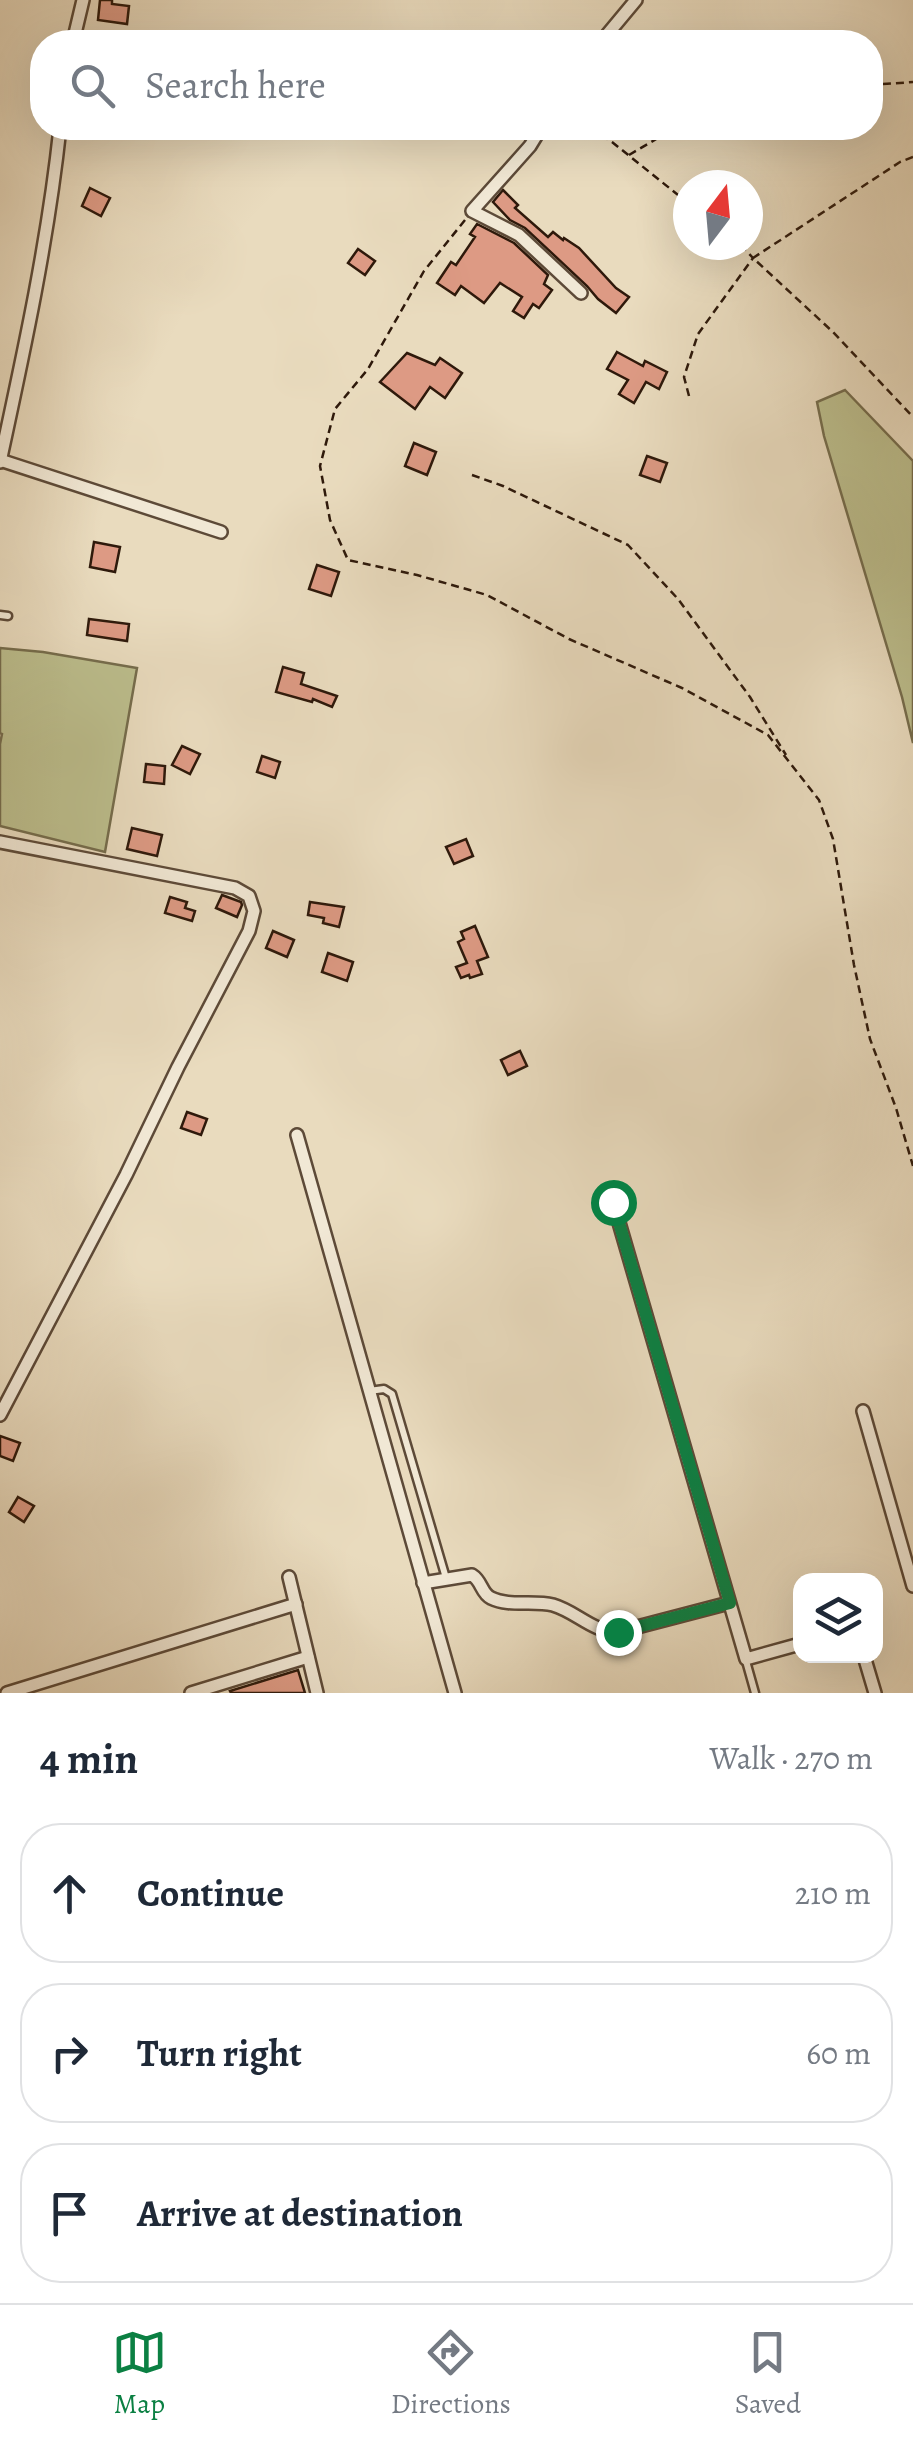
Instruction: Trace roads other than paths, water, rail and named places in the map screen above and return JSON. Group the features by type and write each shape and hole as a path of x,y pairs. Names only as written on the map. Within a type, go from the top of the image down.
{"street":[{"path":"76,30 82,0"},
{"path":"610,30 636,0"},
{"path":"59,140 40,272 0,461 220,532"},
{"path":"534,140 472,211 519,235 582,293"},
{"path":"0,842 234,888 250,896 254,911 248,932 126,1176 0,1415"},
{"path":"296,1135 455,1693"},
{"path":"613,1202 746,1660 793,1646"},
{"path":"863,1411 913,1586"},
{"path":"423,1583 472,1575 488,1597 555,1606 610,1632 730,1603"},
{"path":"289,1578 317,1693"},
{"path":"7,1693 296,1604"},
{"path":"191,1693 308,1657"},
{"path":"866,1663 875,1693"}],"lane":[{"path":"368,1391 384,1389 392,1394 446,1578"},
{"path":"746,1660 756,1693"}]}
